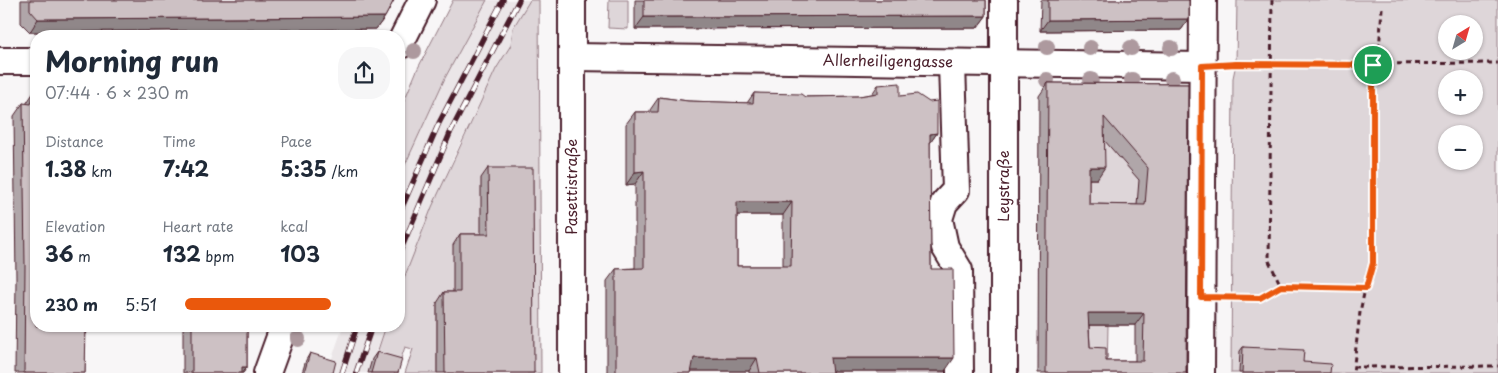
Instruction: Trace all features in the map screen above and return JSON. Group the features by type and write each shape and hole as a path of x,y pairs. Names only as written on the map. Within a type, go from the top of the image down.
{"street":[{"path":"405,34 422,0"},
{"name":"Pasettistraße","path":"572,0 572,373"},
{"name":"Leystraße","path":"1004,0 1004,373"},
{"path":"1201,373 1203,0"},
{"name":"Allerheiligengasse","path":"573,57 952,64 1202,66"},
{"path":"0,61 30,62"},
{"path":"952,64 956,190 944,202 939,219 945,247 959,270 960,373"},
{"path":"267,373 282,332"}],"path":[{"path":"1272,0 1269,262 1281,286"},
{"path":"1353,373 1366,288 1373,263 1373,65 1379,51 1382,8"},
{"path":"1202,66 1498,63"},
{"path":"1201,297 1260,298 1281,286 1366,288"},
{"path":"1353,367 1498,366"}],"shaded area":[{"path":"453,0 487,0 445,78 405,165 405,99 417,70"},
{"path":"487,0 530,0 513,28 511,45 496,69 455,154 405,276 405,165 445,78"},
{"path":"530,0 539,0 541,373 527,373 481,245 453,303 437,303 437,373 405,373 413,349 405,347 398,367 375,359 384,332 405,332 405,276 432,207 496,69 511,45 513,28"},
{"path":"609,0 628,0 628,29 608,28"},
{"path":"1237,0 1498,0 1498,373 1231,373 1233,78 1236,64"},
{"path":"1081,139 1133,139 1140,175 1137,217 1085,217"},
{"path":"1080,325 1108,325 1107,373 1082,360"},
{"path":"341,332 384,332 368,373 330,373 329,367"},
{"path":"877,371 944,371 944,373 878,373"}],"building":[{"path":"30,0 394,0 385,17 38,19 30,10"},
{"path":"644,0 986,0 986,16 644,17"},
{"path":"1048,0 1189,0 1189,19 1048,20"},
{"path":"900,83 900,96 917,94 929,102 937,101 937,133 930,134 931,269 953,269 954,358 830,358 832,373 760,373 757,358 694,358 691,373 616,373 616,269 644,268 644,171 635,172 635,112 658,112 659,97 688,101 753,103 754,93 801,94 805,97 859,96 878,93 878,85","holes":["737,202 792,202 791,266 737,266"]},
{"path":"1048,83 1188,84 1186,373 1046,373","holes":["1104,117 1148,168 1145,205 1089,204 1089,167 1105,167","1088,313 1144,313 1143,361 1106,361 1106,348 1090,347"]},
{"path":"23,103 30,104 30,332 86,332 85,373 24,373"},
{"path":"488,168 533,168 534,373 445,373 444,292 460,292 460,234 489,234"},
{"path":"192,332 247,332 247,367 242,367 242,373 192,373"},
{"path":"1243,347 1304,350 1303,362 1331,364 1330,373 1242,373"},
{"path":"377,352 402,359 398,373 371,373"},
{"path":"310,353 336,361 333,373 304,373"}],"railway":[{"path":"405,200 439,123 503,0"},
{"path":"405,240 451,131 519,0"},
{"path":"342,373 355,332"},
{"path":"356,373 370,332"}],"route":[{"path":"1236,64 1271,66 1373,65 1373,263 1366,288 1281,286 1260,298 1201,297 1202,66 1236,64"}]}
